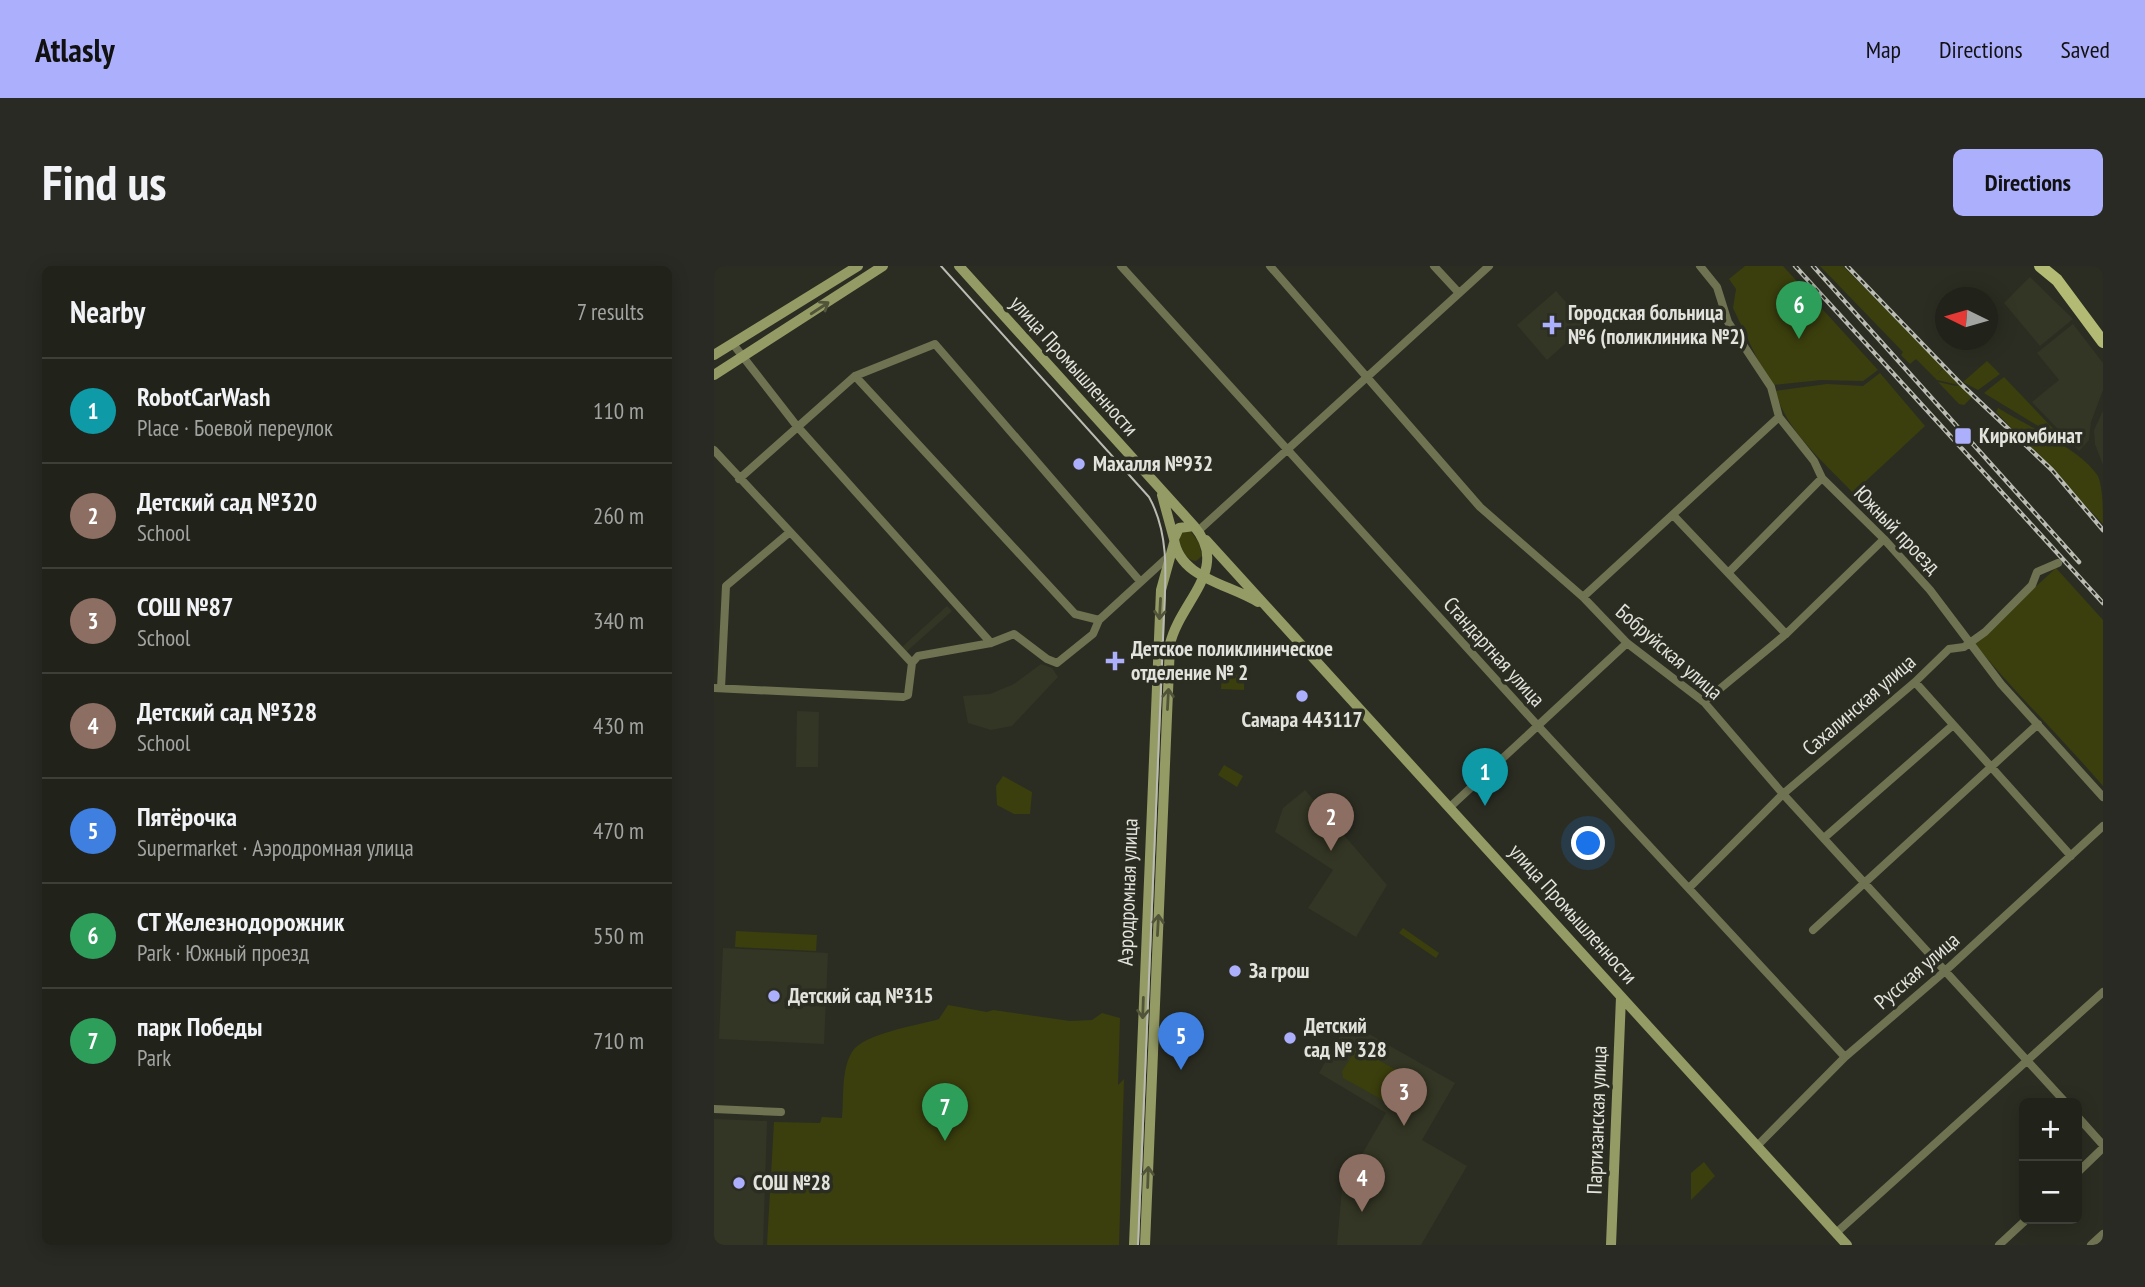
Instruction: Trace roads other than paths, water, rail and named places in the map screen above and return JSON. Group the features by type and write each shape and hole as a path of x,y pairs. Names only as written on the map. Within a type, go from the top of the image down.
{"main road":[{"path":"714,355 858,266"},
{"path":"714,375 743,359 883,266"},
{"name":"улица Промышленности","path":"959,266 1161,493 1847,1245"},
{"path":"2040,266 2057,280 2103,342"},
{"path":"782,314 791,327"},
{"name":"улица Промышленности","path":"1161,493 1174,541 1186,563 1203,576 1233,588 1269,609"},
{"path":"1174,541 1179,528 1201,536"},
{"path":"1186,563 1196,566 1203,563 1201,536"},
{"path":"1201,536 1203,576"},
{"name":"Аэродромная улица","path":"1134,1245 1161,590 1174,541"},
{"name":"Аэродромная улица","path":"1145,1245 1170,645 1178,620 1203,576"},
{"name":"Партизанская улица","path":"1611,1245 1621,997"}],"street":[{"name":"Стандартная улица","path":"1121,266 1538,726 1844,1057"},
{"name":"Бобруйская улица","path":"1270,266 1480,506 1583,597 1627,643 1703,702 1944,972 2061,1098"},
{"path":"1434,266 1459,293"},
{"path":"1201,536 1287,447 1489,266"},
{"name":"Южный проезд","path":"1700,266 1717,287 1728,322 1771,387 1779,417 1814,461 1822,478 1884,539 1971,642 2001,684 2103,797"},
{"path":"733,344 796,425 991,643"},
{"path":"739,479 796,425 855,376 935,344 1139,580"},
{"path":"855,376 1075,614 1099,620"},
{"path":"1583,597 1779,417"},
{"path":"714,450 912,663"},
{"path":"1729,572 1822,478"},
{"path":"1674,516 1786,634"},
{"path":"790,532 726,586 717,688 903,697 908,695 912,663 918,656 991,643 1014,634 1047,659 1057,663 1093,634 1099,620 1139,580 1168,557"},
{"path":"1703,702 1786,634 1884,539"},
{"name":"Сахалинская улица","path":"1689,888 1783,794 1915,682 1949,649 1971,642 2032,585 2036,572 2058,564"},
{"path":"1450,807 1627,643"},
{"path":"1915,682 2071,856"},
{"path":"1813,930 2038,724"},
{"path":"1824,838 1952,726"},
{"name":"Русская улица","path":"1758,1146 1844,1057 1944,972 2103,826"},
{"path":"1836,1233 2103,992"},
{"path":"714,1109 780,1112"},
{"path":"2082,1121 2103,1147 2082,1168"},
{"path":"1999,1245 2022,1224"},
{"path":"2091,1245 2103,1234"}],"tram line":[{"path":"941,266 1149,497 1157,513 1161,531 1165,584 1138,1245"}],"railway":[{"path":"1795,266 2103,603"},
{"path":"1813,266 2079,562"},
{"path":"1847,266 1963,386 2052,470 2103,530"}],"place":[{"name":"Городская больница №6 (поликлиника №2)","path":"1552,325"},
{"name":"СТ Железнодорожник","path":"1799,339"},
{"name":"Киркомбинат","path":"1963,436"},
{"name":"Махалля №932","path":"1079,464"},
{"name":"Детское поликлиническое отделение № 2","path":"1115,661"},
{"name":"Самара 443117","path":"1302,696"},
{"name":"RobotCarWash","path":"1485,806"},
{"name":"Детский сад №320","path":"1331,851"},
{"name":"За грош","path":"1235,971"},
{"name":"Детский сад №315","path":"774,996"},
{"name":"Детский сад № 328","path":"1290,1038"},
{"name":"Пятёрочка","path":"1181,1070"},
{"name":"СОШ №87","path":"1404,1126"},
{"name":"парк Победы","path":"945,1141"},
{"name":"СОШ №28","path":"739,1183"},
{"name":"Детский сад №328","path":"1362,1212"}]}
